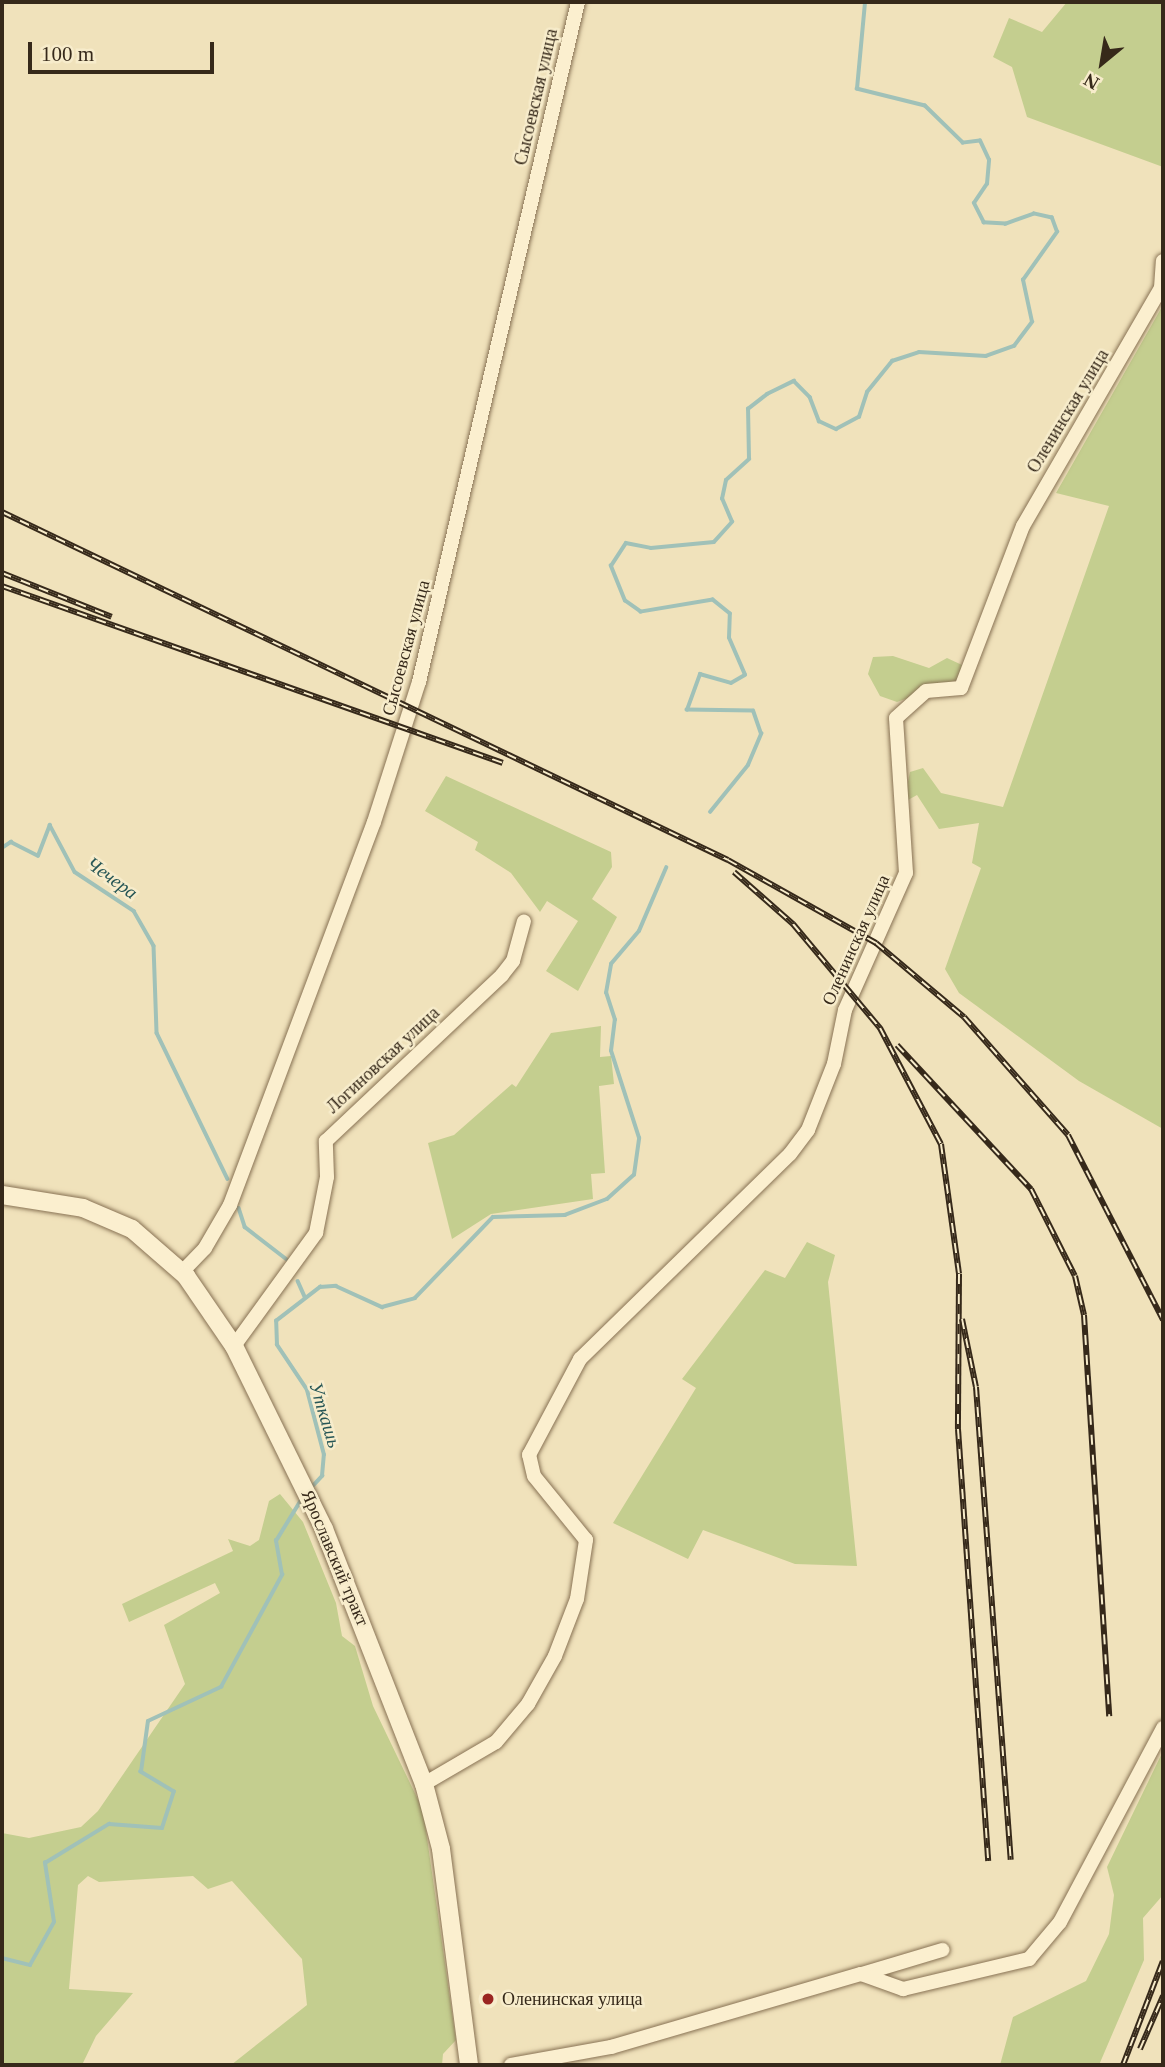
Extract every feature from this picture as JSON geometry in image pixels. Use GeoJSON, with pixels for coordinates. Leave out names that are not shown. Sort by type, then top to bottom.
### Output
{"type":"FeatureCollection","features":[{"type":"Feature","properties":{"kind":"street","name":"Сысоевская улица"},"geometry":{"type":"LineString","coordinates":[[182,1272],[205,1248],[230,1205],[416,691],[578,2]]}},
{"type":"Feature","properties":{"kind":"street","name":"Оленинская улица"},"geometry":{"type":"LineString","coordinates":[[424,1784],[496,1742],[528,1704],[555,1656],[577,1599],[586,1540],[534,1476],[529,1455],[580,1359],[790,1154],[808,1130],[834,1065],[845,1010],[906,873],[896,718],[926,691],[961,688],[1023,526],[1161,288],[1163,261]]}},
{"type":"Feature","properties":{"kind":"street","name":"Логиновская улица"},"geometry":{"type":"LineString","coordinates":[[234,1346],[316,1233],[327,1177],[326,1141],[502,975],[513,961],[524,921]]}},
{"type":"Feature","properties":{"kind":"street","name":"Ярославский тракт"},"geometry":{"type":"LineString","coordinates":[[2,1195],[112,1219],[150,1241],[182,1272],[234,1346],[324,1529],[424,1784],[441,1849],[468,2065]]}},
{"type":"Feature","properties":{"kind":"street"},"geometry":{"type":"LineString","coordinates":[[860,1974],[903,1989],[1028,1959],[1060,1922],[1163,1728]]}},
{"type":"Feature","properties":{"kind":"street"},"geometry":{"type":"LineString","coordinates":[[511,2065],[611,2046],[942,1950]]}},
{"type":"Feature","properties":{"kind":"green space"},"geometry":{"type":"Polygon","coordinates":[[[1067,2],[1163,2],[1163,167],[1027,117],[1012,67],[993,57],[1009,18],[1042,32],[1067,2]]]}},
{"type":"Feature","properties":{"kind":"green space"},"geometry":{"type":"Polygon","coordinates":[[[1163,305],[1163,1129],[1079,1081],[959,993],[945,969],[981,868],[972,863],[979,823],[939,829],[917,795],[908,800],[906,791],[910,772],[923,768],[941,793],[1003,807],[1109,506],[1056,493],[1163,305]]]}},
{"type":"Feature","properties":{"kind":"green space"},"geometry":{"type":"Polygon","coordinates":[[[893,656],[929,668],[947,658],[962,665],[957,680],[897,702],[880,696],[868,674],[873,657],[893,656]]]}},
{"type":"Feature","properties":{"kind":"green space"},"geometry":{"type":"Polygon","coordinates":[[[446,776],[611,852],[612,867],[592,899],[617,917],[578,991],[546,971],[578,921],[547,901],[540,912],[511,873],[475,850],[478,842],[425,811],[446,776]]]}},
{"type":"Feature","properties":{"kind":"green space"},"geometry":{"type":"Polygon","coordinates":[[[601,1026],[600,1057],[611,1056],[614,1084],[599,1086],[605,1173],[591,1174],[593,1199],[491,1214],[452,1239],[428,1143],[454,1135],[512,1084],[516,1087],[551,1033],[601,1026]]]}},
{"type":"Feature","properties":{"kind":"green space"},"geometry":{"type":"Polygon","coordinates":[[[807,1242],[835,1255],[828,1282],[857,1566],[795,1564],[703,1530],[688,1559],[613,1523],[696,1388],[682,1379],[765,1270],[785,1278],[807,1242]]]}},
{"type":"Feature","properties":{"kind":"green space"},"geometry":{"type":"Polygon","coordinates":[[[280,1494],[303,1522],[336,1603],[342,1636],[355,1646],[373,1706],[423,1810],[456,2040],[443,2054],[442,2065],[231,2065],[307,2005],[302,1959],[232,1881],[208,1889],[193,1876],[99,1882],[88,1876],[78,1885],[69,1989],[133,1993],[96,2036],[82,2065],[2,2065],[2,1833],[29,1838],[81,1827],[98,1811],[185,1684],[164,1625],[220,1593],[215,1583],[129,1622],[122,1604],[233,1551],[228,1539],[250,1546],[259,1540],[269,1501],[280,1494]]]}},
{"type":"Feature","properties":{"kind":"green space"},"geometry":{"type":"Polygon","coordinates":[[[1163,1751],[1163,1895],[1143,1918],[1144,1960],[1099,2065],[1000,2065],[1013,2017],[1086,1981],[1109,1934],[1114,1895],[1107,1867],[1163,1751]]]}},
{"type":"Feature","properties":{"kind":"waterway","name":"Уткашь"},"geometry":{"type":"LineString","coordinates":[[710,812],[748,765],[761,734],[753,711],[687,710],[700,674],[731,683],[745,675],[729,638],[730,614],[713,600],[641,612],[625,601],[611,566],[626,543],[651,548],[714,542],[732,522],[722,499],[726,480],[749,459],[748,409],[767,394],[794,381],[810,397],[819,421],[836,429],[859,417],[867,392],[892,361],[919,352],[986,356],[1014,346],[1032,322],[1023,280],[1057,232],[1052,218],[1034,214],[1006,224],[984,223],[974,203],[987,184],[989,160],[980,141],[963,143],[925,106],[857,89],[865,2]]}},
{"type":"Feature","properties":{"kind":"waterway","name":"Чечера"},"geometry":{"type":"LineString","coordinates":[[2,848],[11,842],[38,856],[50,825],[75,872],[134,911],[154,946],[157,1033],[228,1179]]}},
{"type":"Feature","properties":{"kind":"waterway","name":"Уткашь"},"geometry":{"type":"LineString","coordinates":[[310,1489],[322,1476],[324,1455],[307,1390],[277,1345],[276,1321],[320,1287],[336,1286],[382,1307],[415,1298],[493,1217],[565,1215],[607,1199],[634,1175],[639,1138],[611,1051],[615,1020],[606,993],[611,964],[639,931],[666,868]]}},
{"type":"Feature","properties":{"kind":"waterway","name":"Чечера"},"geometry":{"type":"LineString","coordinates":[[239,1208],[245,1227],[289,1261]]}},
{"type":"Feature","properties":{"kind":"waterway","name":"Чечера"},"geometry":{"type":"LineString","coordinates":[[298,1281],[305,1297]]}},
{"type":"Feature","properties":{"kind":"waterway","name":"Уткашь"},"geometry":{"type":"LineString","coordinates":[[2,1958],[30,1965],[54,1922],[45,1863],[109,1824],[162,1828],[174,1792],[141,1772],[148,1721],[221,1687],[282,1575],[276,1541],[303,1497]]}},
{"type":"Feature","properties":{"kind":"railway"},"geometry":{"type":"LineString","coordinates":[[2,512],[728,860],[876,943],[964,1017],[1068,1135],[1163,1320]]}},
{"type":"Feature","properties":{"kind":"railway"},"geometry":{"type":"LineString","coordinates":[[2,573],[112,617]]}},
{"type":"Feature","properties":{"kind":"railway"},"geometry":{"type":"LineString","coordinates":[[2,586],[503,763]]}},
{"type":"Feature","properties":{"kind":"railway"},"geometry":{"type":"LineString","coordinates":[[734,872],[793,924],[880,1028],[941,1144],[959,1274],[958,1429],[988,1861]]}},
{"type":"Feature","properties":{"kind":"railway"},"geometry":{"type":"LineString","coordinates":[[897,1045],[1031,1189],[1075,1276],[1084,1315],[1109,1716]]}},
{"type":"Feature","properties":{"kind":"railway"},"geometry":{"type":"LineString","coordinates":[[962,1319],[976,1387],[1011,1860]]}},
{"type":"Feature","properties":{"kind":"railway"},"geometry":{"type":"LineString","coordinates":[[1123,2065],[1163,1961]]}},
{"type":"Feature","properties":{"kind":"railway"},"geometry":{"type":"LineString","coordinates":[[1140,2049],[1163,1996]]}},
{"type":"Feature","properties":{"kind":"place","name":"Оленинская улица"},"geometry":{"type":"Point","coordinates":[488,1999]}}]}
